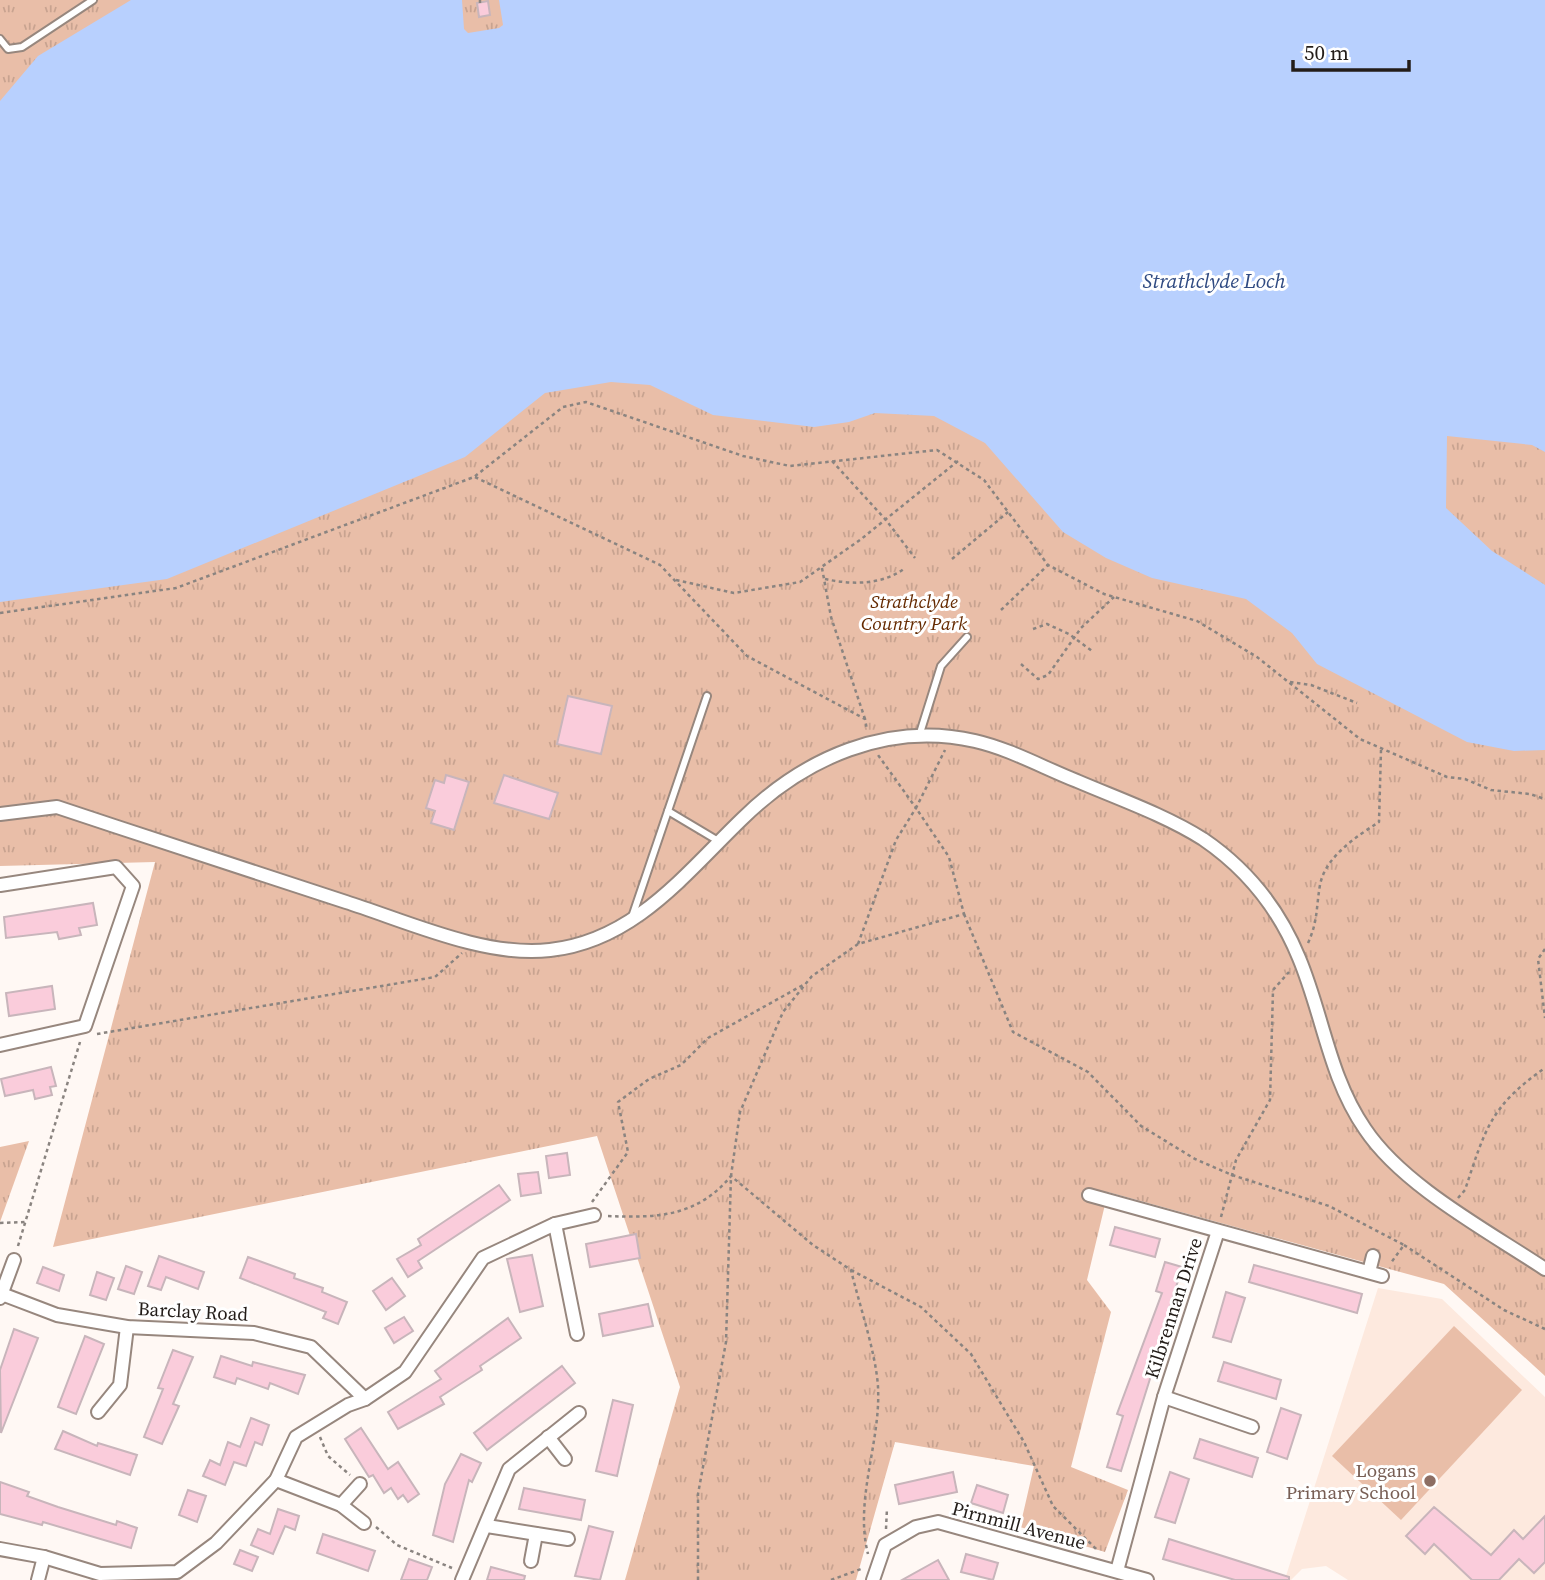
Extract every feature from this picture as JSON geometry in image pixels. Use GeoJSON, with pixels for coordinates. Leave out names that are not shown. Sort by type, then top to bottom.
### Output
{"type":"FeatureCollection","features":[{"type":"Feature","properties":{"kind":"street"},"geometry":{"type":"LineString","coordinates":[[0,814],[57,807],[472,944],[546,951],[591,942],[630,923],[668,892],[745,815],[813,765],[869,741],[920,733],[977,741],[1127,802],[1202,838],[1241,870],[1271,902],[1300,960],[1330,1060],[1365,1130],[1408,1177],[1545,1269]]}},
{"type":"Feature","properties":{"kind":"street"},"geometry":{"type":"LineString","coordinates":[[0,885],[116,867],[127,876],[133,886],[90,1030],[0,1045]]}},
{"type":"Feature","properties":{"kind":"street","name":"Kilbrennan Drive"},"geometry":{"type":"LineString","coordinates":[[1089,1195],[1382,1276]]}},
{"type":"Feature","properties":{"kind":"street"},"geometry":{"type":"LineString","coordinates":[[0,1549],[44,1557],[100,1574],[180,1576],[216,1544],[276,1480],[296,1437],[348,1405],[365,1399],[405,1372],[483,1258],[555,1224],[590,1216]]}},
{"type":"Feature","properties":{"kind":"street"},"geometry":{"type":"LineString","coordinates":[[555,1224],[577,1335]]}},
{"type":"Feature","properties":{"kind":"street","name":"Kilbrennan Drive"},"geometry":{"type":"LineString","coordinates":[[1117,1571],[1164,1397],[1218,1231]]}},
{"type":"Feature","properties":{"kind":"street"},"geometry":{"type":"LineString","coordinates":[[1369,1272],[1373,1256]]}},
{"type":"Feature","properties":{"kind":"street"},"geometry":{"type":"LineString","coordinates":[[1,1296],[14,1260]]}},
{"type":"Feature","properties":{"kind":"street","name":"Barclay Road"},"geometry":{"type":"LineString","coordinates":[[1,1296],[57,1315],[127,1327],[254,1334],[311,1347],[365,1399]]}},
{"type":"Feature","properties":{"kind":"street"},"geometry":{"type":"LineString","coordinates":[[98,1412],[120,1385],[127,1327]]}},
{"type":"Feature","properties":{"kind":"street","name":"Kilbrennan Drive"},"geometry":{"type":"LineString","coordinates":[[1164,1397],[1252,1427]]}},
{"type":"Feature","properties":{"kind":"street"},"geometry":{"type":"LineString","coordinates":[[463,1577],[509,1469],[579,1413]]}},
{"type":"Feature","properties":{"kind":"street"},"geometry":{"type":"LineString","coordinates":[[548,1437],[565,1459]]}},
{"type":"Feature","properties":{"kind":"street"},"geometry":{"type":"LineString","coordinates":[[276,1480],[341,1504],[365,1523]]}},
{"type":"Feature","properties":{"kind":"street"},"geometry":{"type":"LineString","coordinates":[[341,1504],[360,1484]]}},
{"type":"Feature","properties":{"kind":"street","name":"Pirnmill Avenue"},"geometry":{"type":"LineString","coordinates":[[885,1545],[916,1527],[938,1522],[1147,1580]]}},
{"type":"Feature","properties":{"kind":"street"},"geometry":{"type":"LineString","coordinates":[[486,1526],[568,1539]]}},
{"type":"Feature","properties":{"kind":"street"},"geometry":{"type":"LineString","coordinates":[[531,1561],[536,1534]]}},
{"type":"Feature","properties":{"kind":"street"},"geometry":{"type":"LineString","coordinates":[[873,1574],[885,1545]]}},
{"type":"Feature","properties":{"kind":"street"},"geometry":{"type":"LineString","coordinates":[[38,1580],[44,1557]]}},
{"type":"Feature","properties":{"kind":"lane"},"geometry":{"type":"LineString","coordinates":[[0,38],[8,48],[22,47],[93,0]]}},
{"type":"Feature","properties":{"kind":"lane"},"geometry":{"type":"LineString","coordinates":[[920,733],[941,666],[967,638]]}},
{"type":"Feature","properties":{"kind":"lane"},"geometry":{"type":"LineString","coordinates":[[630,923],[707,696]]}},
{"type":"Feature","properties":{"kind":"lane"},"geometry":{"type":"LineString","coordinates":[[668,811],[720,842]]}},
{"type":"Feature","properties":{"kind":"path"},"geometry":{"type":"LineString","coordinates":[[1,613],[176,588],[474,477],[563,407],[586,402],[743,456],[790,466],[937,450],[984,480],[1048,565],[1115,597],[1197,621],[1257,657],[1360,739],[1410,763],[1491,790],[1530,794],[1545,799]]}},
{"type":"Feature","properties":{"kind":"path"},"geometry":{"type":"LineString","coordinates":[[832,461],[886,520],[915,558]]}},
{"type":"Feature","properties":{"kind":"path"},"geometry":{"type":"LineString","coordinates":[[675,580],[734,593],[800,582],[886,520],[958,461]]}},
{"type":"Feature","properties":{"kind":"path"},"geometry":{"type":"LineString","coordinates":[[474,477],[660,565],[747,656],[865,719]]}},
{"type":"Feature","properties":{"kind":"path"},"geometry":{"type":"LineString","coordinates":[[952,559],[1008,512]]}},
{"type":"Feature","properties":{"kind":"path"},"geometry":{"type":"LineString","coordinates":[[1000,610],[1048,565]]}},
{"type":"Feature","properties":{"kind":"path"},"geometry":{"type":"LineString","coordinates":[[822,567],[831,617],[865,719],[869,741],[949,857],[964,914],[1013,1032],[1088,1072],[1141,1126],[1195,1159],[1232,1175],[1329,1206],[1404,1245],[1504,1310],[1545,1329]]}},
{"type":"Feature","properties":{"kind":"path"},"geometry":{"type":"LineString","coordinates":[[824,579],[848,584],[878,580],[893,577],[905,568]]}},
{"type":"Feature","properties":{"kind":"path"},"geometry":{"type":"LineString","coordinates":[[1021,664],[1038,679],[1048,675],[1074,637],[1099,608],[1115,597]]}},
{"type":"Feature","properties":{"kind":"path"},"geometry":{"type":"LineString","coordinates":[[1033,629],[1047,624],[1074,637],[1092,650]]}},
{"type":"Feature","properties":{"kind":"path"},"geometry":{"type":"LineString","coordinates":[[1288,681],[1311,685],[1357,703]]}},
{"type":"Feature","properties":{"kind":"path"},"geometry":{"type":"LineString","coordinates":[[858,944],[895,840],[916,808],[951,738]]}},
{"type":"Feature","properties":{"kind":"path"},"geometry":{"type":"LineString","coordinates":[[731,1175],[696,1206],[654,1218],[590,1216],[592,1201],[628,1152],[618,1102],[649,1079],[681,1065],[708,1038],[806,983],[858,944],[964,914]]}},
{"type":"Feature","properties":{"kind":"path"},"geometry":{"type":"LineString","coordinates":[[14,1260],[90,1030],[435,977],[472,944]]}},
{"type":"Feature","properties":{"kind":"path"},"geometry":{"type":"LineString","coordinates":[[1545,949],[1538,959],[1545,1018]]}},
{"type":"Feature","properties":{"kind":"path"},"geometry":{"type":"LineString","coordinates":[[698,1580],[698,1494],[726,1342],[731,1175],[740,1112],[783,1012],[806,983]]}},
{"type":"Feature","properties":{"kind":"path"},"geometry":{"type":"LineString","coordinates":[[1452,1206],[1465,1190],[1486,1126],[1507,1099],[1545,1068]]}},
{"type":"Feature","properties":{"kind":"path"},"geometry":{"type":"LineString","coordinates":[[731,1175],[813,1245],[850,1270],[921,1307],[971,1354],[1024,1442],[1053,1506],[1099,1553]]}},
{"type":"Feature","properties":{"kind":"path"},"geometry":{"type":"LineString","coordinates":[[0,1223],[25,1222]]}},
{"type":"Feature","properties":{"kind":"path"},"geometry":{"type":"LineString","coordinates":[[1382,1276],[1404,1245]]}},
{"type":"Feature","properties":{"kind":"path"},"geometry":{"type":"LineString","coordinates":[[831,1580],[873,1574],[866,1550],[864,1512],[876,1441],[878,1385],[850,1270]]}},
{"type":"Feature","properties":{"kind":"path"},"geometry":{"type":"LineString","coordinates":[[315,1426],[328,1457],[360,1484]]}},
{"type":"Feature","properties":{"kind":"path"},"geometry":{"type":"LineString","coordinates":[[885,1545],[887,1508]]}},
{"type":"Feature","properties":{"kind":"path"},"geometry":{"type":"LineString","coordinates":[[365,1523],[370,1523],[397,1545],[463,1577]]}},
{"type":"Feature","properties":{"kind":"shaded area","name":"Logans Primary School"},"geometry":{"type":"Polygon","coordinates":[[[1378,1288],[1442,1299],[1545,1397],[1545,1580],[1348,1580],[1326,1566],[1302,1569],[1291,1580],[1285,1579],[1378,1288]]]}},
{"type":"Feature","properties":{"kind":"green space","name":"Strathclyde Country Park"},"geometry":{"type":"Polygon","coordinates":[[[0,0],[1545,0],[1545,1376],[1444,1284],[1108,1192],[1087,1280],[1111,1312],[1071,1467],[1128,1490],[1105,1552],[1020,1527],[1034,1466],[895,1442],[856,1580],[625,1580],[680,1387],[597,1136],[53,1247],[155,862],[0,866],[0,0]]]}},
{"type":"Feature","properties":{"kind":"green space"},"geometry":{"type":"Polygon","coordinates":[[[29,1141],[0,1222],[0,1147],[29,1141]]]}},
{"type":"Feature","properties":{"kind":"green space"},"geometry":{"type":"Polygon","coordinates":[[[1454,1326],[1522,1390],[1401,1520],[1332,1456],[1454,1326]]]}},
{"type":"Feature","properties":{"kind":"water","name":"Strathclyde Loch"},"geometry":{"type":"Polygon","coordinates":[[[131,0],[462,0],[464,29],[468,33],[503,25],[499,0],[1545,0],[1545,452],[1532,445],[1447,436],[1446,508],[1492,551],[1545,585],[1545,750],[1514,751],[1467,742],[1317,664],[1292,633],[1246,599],[1152,578],[1106,558],[1063,532],[985,443],[934,416],[875,413],[849,422],[814,427],[713,415],[650,385],[611,382],[545,393],[465,457],[167,579],[0,602],[0,101],[38,56],[131,0]]]}},
{"type":"Feature","properties":{"kind":"building"},"geometry":{"type":"Polygon","coordinates":[[[488,1],[490,15],[479,17],[477,3],[488,1]]]}},
{"type":"Feature","properties":{"kind":"building"},"geometry":{"type":"Polygon","coordinates":[[[568,696],[612,706],[601,754],[557,744],[568,696]]]}},
{"type":"Feature","properties":{"kind":"building"},"geometry":{"type":"Polygon","coordinates":[[[446,775],[469,782],[454,830],[431,823],[435,811],[426,808],[435,780],[444,783],[446,775]]]}},
{"type":"Feature","properties":{"kind":"building"},"geometry":{"type":"Polygon","coordinates":[[[504,775],[558,793],[549,819],[494,803],[504,775]]]}},
{"type":"Feature","properties":{"kind":"building"},"geometry":{"type":"Polygon","coordinates":[[[93,903],[97,925],[79,928],[81,935],[59,939],[57,932],[6,938],[4,917],[93,903]]]}},
{"type":"Feature","properties":{"kind":"building"},"geometry":{"type":"Polygon","coordinates":[[[52,986],[55,1009],[9,1016],[6,993],[52,986]]]}},
{"type":"Feature","properties":{"kind":"building"},"geometry":{"type":"Polygon","coordinates":[[[51,1067],[56,1086],[50,1087],[52,1095],[35,1099],[33,1090],[5,1096],[1,1079],[51,1067]]]}},
{"type":"Feature","properties":{"kind":"building"},"geometry":{"type":"Polygon","coordinates":[[[567,1153],[570,1175],[549,1178],[546,1156],[567,1153]]]}},
{"type":"Feature","properties":{"kind":"building"},"geometry":{"type":"Polygon","coordinates":[[[538,1172],[541,1193],[521,1196],[518,1174],[538,1172]]]}},
{"type":"Feature","properties":{"kind":"building"},"geometry":{"type":"Polygon","coordinates":[[[499,1185],[510,1200],[418,1261],[422,1268],[408,1277],[397,1259],[421,1245],[418,1239],[499,1185]]]}},
{"type":"Feature","properties":{"kind":"building"},"geometry":{"type":"Polygon","coordinates":[[[1115,1227],[1160,1239],[1155,1257],[1110,1245],[1115,1227]]]}},
{"type":"Feature","properties":{"kind":"building"},"geometry":{"type":"Polygon","coordinates":[[[636,1234],[640,1258],[590,1267],[586,1244],[636,1234]]]}},
{"type":"Feature","properties":{"kind":"building"},"geometry":{"type":"Polygon","coordinates":[[[532,1255],[543,1306],[520,1312],[507,1259],[532,1255]]]}},
{"type":"Feature","properties":{"kind":"building"},"geometry":{"type":"Polygon","coordinates":[[[159,1256],[204,1272],[198,1289],[166,1277],[161,1290],[148,1286],[159,1256]]]}},
{"type":"Feature","properties":{"kind":"building"},"geometry":{"type":"Polygon","coordinates":[[[248,1257],[295,1274],[294,1278],[323,1288],[322,1292],[347,1302],[338,1324],[323,1318],[326,1312],[240,1278],[248,1257]]]}},
{"type":"Feature","properties":{"kind":"building"},"geometry":{"type":"Polygon","coordinates":[[[1165,1262],[1182,1267],[1169,1311],[1171,1312],[1121,1471],[1107,1467],[1123,1416],[1117,1414],[1162,1293],[1156,1291],[1165,1262]]]}},
{"type":"Feature","properties":{"kind":"building"},"geometry":{"type":"Polygon","coordinates":[[[1254,1265],[1362,1294],[1357,1313],[1249,1282],[1254,1265]]]}},
{"type":"Feature","properties":{"kind":"building"},"geometry":{"type":"Polygon","coordinates":[[[126,1266],[142,1272],[134,1294],[118,1289],[126,1266]]]}},
{"type":"Feature","properties":{"kind":"building"},"geometry":{"type":"Polygon","coordinates":[[[43,1267],[64,1275],[59,1291],[37,1283],[43,1267]]]}},
{"type":"Feature","properties":{"kind":"building"},"geometry":{"type":"Polygon","coordinates":[[[97,1272],[114,1278],[106,1300],[90,1295],[97,1272]]]}},
{"type":"Feature","properties":{"kind":"building"},"geometry":{"type":"Polygon","coordinates":[[[392,1278],[405,1296],[386,1310],[373,1291],[392,1278]]]}},
{"type":"Feature","properties":{"kind":"building"},"geometry":{"type":"Polygon","coordinates":[[[1226,1292],[1245,1298],[1231,1342],[1213,1337],[1226,1292]]]}},
{"type":"Feature","properties":{"kind":"building"},"geometry":{"type":"Polygon","coordinates":[[[648,1304],[653,1326],[603,1336],[599,1314],[648,1304]]]}},
{"type":"Feature","properties":{"kind":"building"},"geometry":{"type":"Polygon","coordinates":[[[404,1317],[413,1331],[394,1343],[385,1328],[404,1317]]]}},
{"type":"Feature","properties":{"kind":"building"},"geometry":{"type":"Polygon","coordinates":[[[508,1318],[521,1338],[480,1366],[482,1370],[440,1397],[444,1404],[398,1429],[388,1412],[441,1379],[435,1371],[508,1318]]]}},
{"type":"Feature","properties":{"kind":"building"},"geometry":{"type":"Polygon","coordinates":[[[14,1329],[38,1338],[1,1433],[0,1370],[14,1329]]]}},
{"type":"Feature","properties":{"kind":"building"},"geometry":{"type":"Polygon","coordinates":[[[85,1336],[104,1344],[76,1414],[58,1407],[85,1336]]]}},
{"type":"Feature","properties":{"kind":"building"},"geometry":{"type":"Polygon","coordinates":[[[173,1350],[193,1357],[173,1404],[179,1406],[162,1444],[144,1437],[163,1389],[158,1388],[173,1350]]]}},
{"type":"Feature","properties":{"kind":"building"},"geometry":{"type":"Polygon","coordinates":[[[221,1356],[252,1366],[253,1362],[305,1375],[298,1394],[270,1383],[268,1389],[237,1378],[235,1384],[214,1377],[221,1356]]]}},
{"type":"Feature","properties":{"kind":"building"},"geometry":{"type":"Polygon","coordinates":[[[1224,1362],[1281,1380],[1276,1399],[1218,1381],[1224,1362]]]}},
{"type":"Feature","properties":{"kind":"building"},"geometry":{"type":"Polygon","coordinates":[[[562,1366],[575,1383],[487,1450],[474,1433],[562,1366]]]}},
{"type":"Feature","properties":{"kind":"building"},"geometry":{"type":"Polygon","coordinates":[[[613,1400],[633,1405],[617,1476],[596,1471],[613,1400]]]}},
{"type":"Feature","properties":{"kind":"building"},"geometry":{"type":"Polygon","coordinates":[[[1281,1408],[1301,1415],[1287,1459],[1267,1452],[1281,1408]]]}},
{"type":"Feature","properties":{"kind":"building"},"geometry":{"type":"Polygon","coordinates":[[[251,1418],[269,1425],[262,1445],[255,1442],[246,1466],[234,1462],[225,1485],[203,1476],[210,1460],[220,1465],[228,1442],[240,1447],[251,1418]]]}},
{"type":"Feature","properties":{"kind":"building"},"geometry":{"type":"Polygon","coordinates":[[[361,1428],[388,1469],[398,1462],[419,1494],[408,1502],[403,1495],[398,1499],[391,1488],[384,1493],[373,1475],[369,1477],[345,1439],[361,1428]]]}},
{"type":"Feature","properties":{"kind":"building"},"geometry":{"type":"Polygon","coordinates":[[[63,1431],[97,1446],[98,1443],[137,1455],[130,1475],[55,1449],[63,1431]]]}},
{"type":"Feature","properties":{"kind":"building"},"geometry":{"type":"Polygon","coordinates":[[[1200,1439],[1258,1458],[1252,1477],[1194,1458],[1200,1439]]]}},
{"type":"Feature","properties":{"kind":"building"},"geometry":{"type":"Polygon","coordinates":[[[461,1454],[481,1463],[472,1482],[469,1480],[453,1542],[433,1535],[445,1484],[461,1454]]]}},
{"type":"Feature","properties":{"kind":"building"},"geometry":{"type":"Polygon","coordinates":[[[953,1472],[957,1492],[899,1504],[895,1485],[953,1472]]]}},
{"type":"Feature","properties":{"kind":"building"},"geometry":{"type":"Polygon","coordinates":[[[1170,1472],[1189,1479],[1175,1523],[1155,1517],[1170,1472]]]}},
{"type":"Feature","properties":{"kind":"building"},"geometry":{"type":"Polygon","coordinates":[[[0,1482],[29,1492],[27,1496],[58,1507],[116,1525],[117,1521],[137,1528],[131,1548],[43,1522],[42,1525],[0,1514],[0,1482]]]}},
{"type":"Feature","properties":{"kind":"building"},"geometry":{"type":"Polygon","coordinates":[[[977,1485],[1008,1495],[1003,1513],[971,1503],[977,1485]]]}},
{"type":"Feature","properties":{"kind":"building"},"geometry":{"type":"Polygon","coordinates":[[[524,1488],[585,1500],[581,1520],[519,1509],[524,1488]]]}},
{"type":"Feature","properties":{"kind":"building"},"geometry":{"type":"Polygon","coordinates":[[[188,1490],[206,1496],[197,1522],[179,1515],[188,1490]]]}},
{"type":"Feature","properties":{"kind":"building"},"geometry":{"type":"Polygon","coordinates":[[[1434,1507],[1491,1555],[1514,1530],[1523,1539],[1545,1516],[1545,1562],[1534,1573],[1519,1559],[1499,1580],[1472,1580],[1434,1544],[1425,1554],[1406,1536],[1434,1507]]]}},
{"type":"Feature","properties":{"kind":"building"},"geometry":{"type":"Polygon","coordinates":[[[278,1509],[299,1516],[295,1530],[285,1526],[273,1554],[251,1545],[258,1529],[270,1534],[278,1509]]]}},
{"type":"Feature","properties":{"kind":"building"},"geometry":{"type":"Polygon","coordinates":[[[589,1526],[613,1532],[600,1580],[575,1576],[589,1526]]]}},
{"type":"Feature","properties":{"kind":"building"},"geometry":{"type":"Polygon","coordinates":[[[323,1534],[375,1551],[368,1571],[317,1553],[323,1534]]]}},
{"type":"Feature","properties":{"kind":"building"},"geometry":{"type":"Polygon","coordinates":[[[1169,1539],[1289,1577],[1289,1580],[1235,1580],[1163,1559],[1169,1539]]]}},
{"type":"Feature","properties":{"kind":"building"},"geometry":{"type":"Polygon","coordinates":[[[240,1550],[258,1557],[252,1571],[234,1564],[240,1550]]]}},
{"type":"Feature","properties":{"kind":"building"},"geometry":{"type":"Polygon","coordinates":[[[966,1554],[998,1563],[993,1580],[961,1572],[966,1554]]]}},
{"type":"Feature","properties":{"kind":"building"},"geometry":{"type":"Polygon","coordinates":[[[409,1559],[432,1567],[427,1580],[401,1580],[409,1559]]]}},
{"type":"Feature","properties":{"kind":"building"},"geometry":{"type":"Polygon","coordinates":[[[938,1560],[949,1580],[902,1580],[938,1560]]]}},
{"type":"Feature","properties":{"kind":"building"},"geometry":{"type":"Polygon","coordinates":[[[491,1567],[525,1576],[524,1580],[487,1580],[491,1567]]]}},
{"type":"Feature","properties":{"kind":"place","name":"Logans Primary School"},"geometry":{"type":"Point","coordinates":[1430,1481]}}]}
